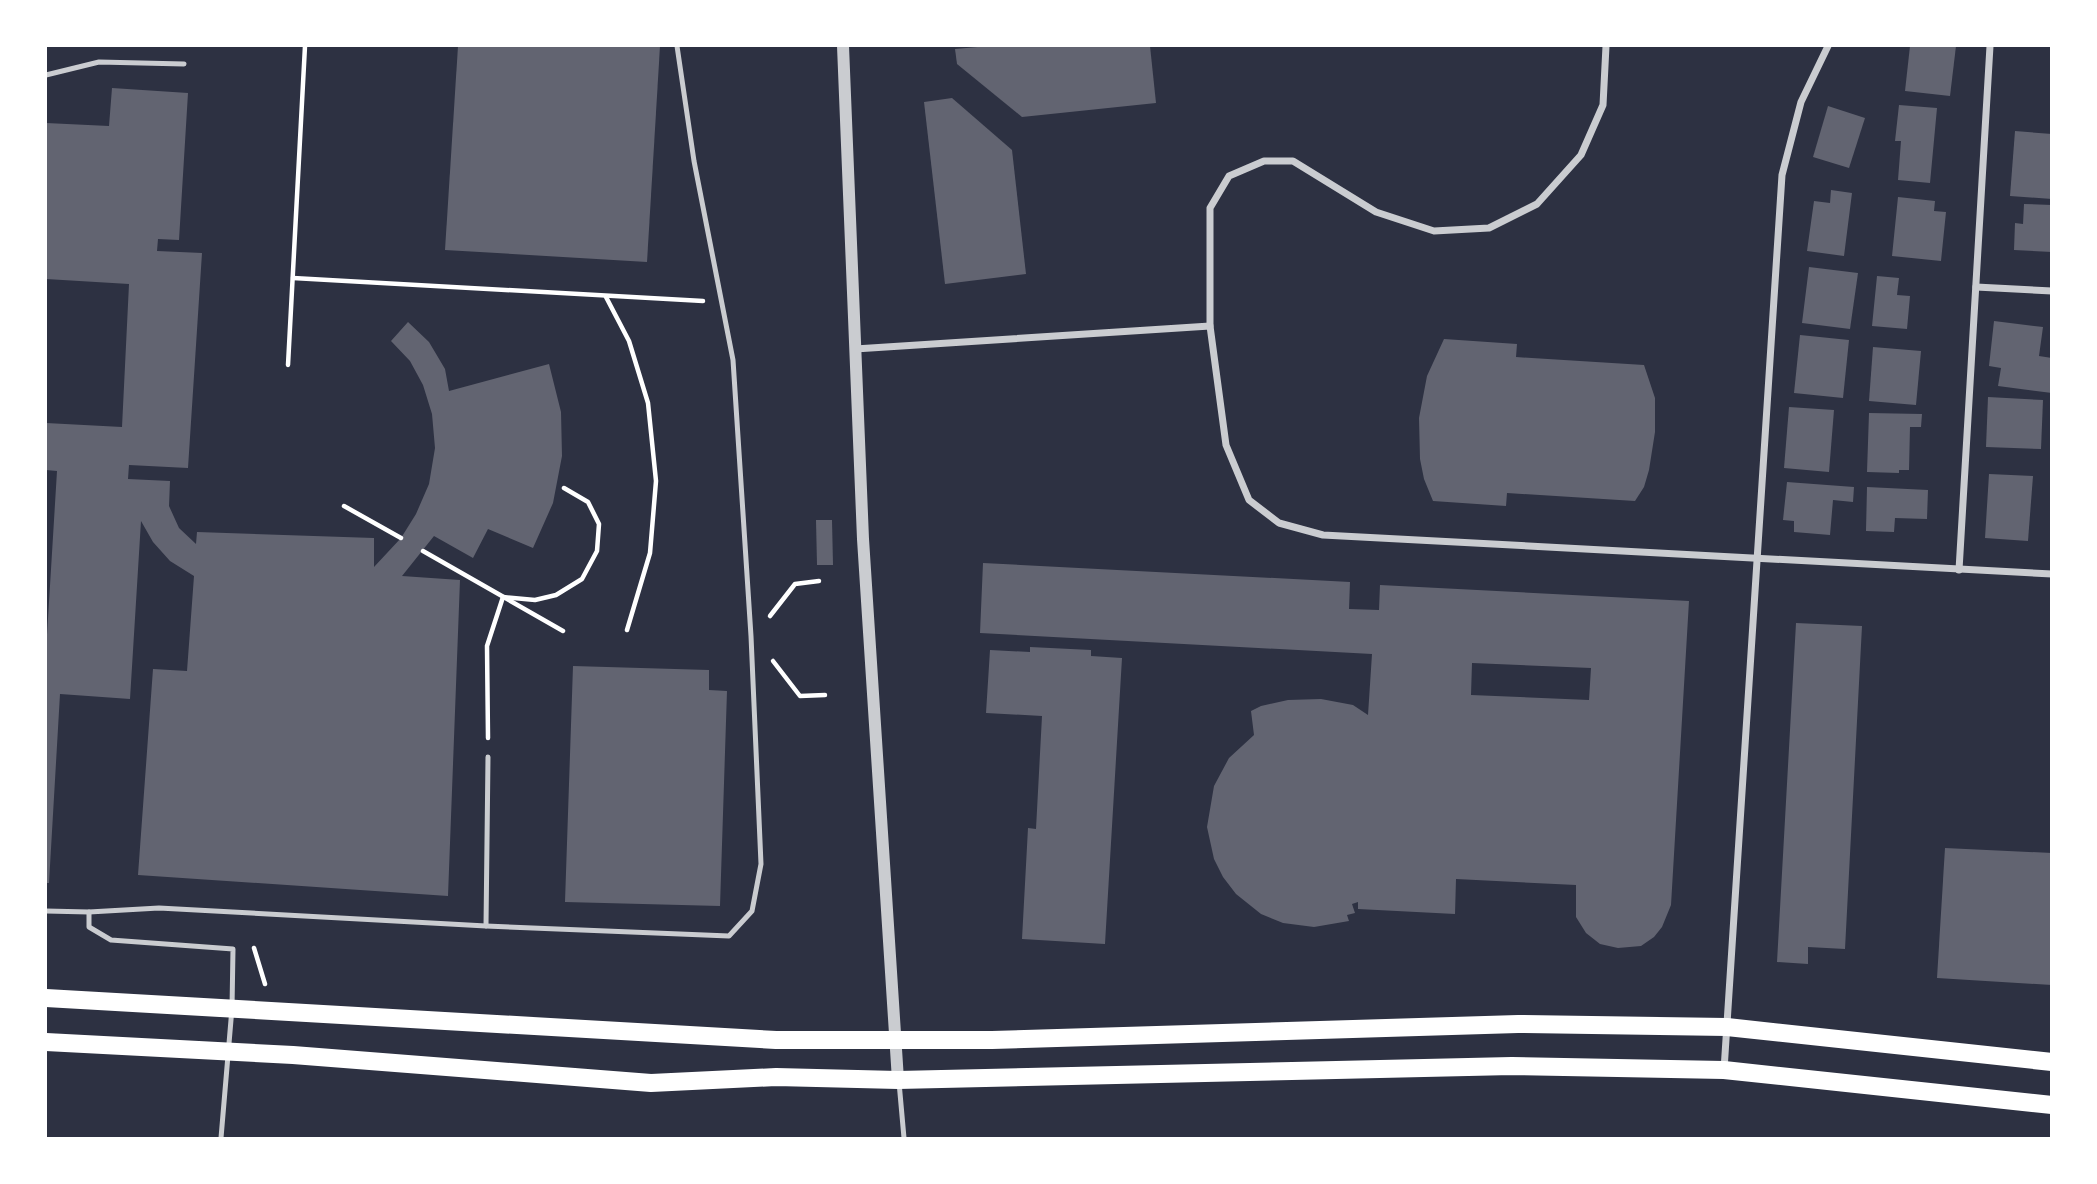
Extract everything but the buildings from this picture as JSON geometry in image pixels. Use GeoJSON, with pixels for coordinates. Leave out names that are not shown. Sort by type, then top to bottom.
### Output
{"type":"FeatureCollection","features":[{"type":"Feature","properties":{"kind":"main road"},"geometry":{"type":"LineString","coordinates":[[46,998],[776,1040],[992,1040],[1518,1024],[1727,1027],[2052,1062]]}},
{"type":"Feature","properties":{"kind":"main road"},"geometry":{"type":"LineString","coordinates":[[46,1042],[227,1051],[651,1083],[776,1077],[898,1080],[1512,1066],[1724,1070],[2052,1105]]}},
{"type":"Feature","properties":{"kind":"street"},"geometry":{"type":"LineString","coordinates":[[843,46],[863,539],[898,1080]]}},
{"type":"Feature","properties":{"kind":"street"},"geometry":{"type":"LineString","coordinates":[[1606,46],[1603,105],[1581,155],[1536,204],[1489,228],[1434,231],[1376,212],[1293,161],[1264,161],[1229,176],[1210,208],[1210,326],[1226,445],[1249,500],[1279,523],[1323,535],[2052,574]]}},
{"type":"Feature","properties":{"kind":"street"},"geometry":{"type":"LineString","coordinates":[[1724,1070],[1782,175],[1801,102],[1828,46]]}},
{"type":"Feature","properties":{"kind":"street"},"geometry":{"type":"LineString","coordinates":[[1959,570],[1990,46]]}},
{"type":"Feature","properties":{"kind":"street"},"geometry":{"type":"LineString","coordinates":[[1976,287],[2052,291]]}},
{"type":"Feature","properties":{"kind":"street"},"geometry":{"type":"LineString","coordinates":[[854,349],[1210,326]]}},
{"type":"Feature","properties":{"kind":"lane"},"geometry":{"type":"LineString","coordinates":[[46,911],[89,912],[159,908],[729,936],[752,911],[761,864],[751,636],[733,360],[694,161],[677,46]]}},
{"type":"Feature","properties":{"kind":"lane"},"geometry":{"type":"LineString","coordinates":[[46,75],[99,62],[184,64]]}},
{"type":"Feature","properties":{"kind":"lane"},"geometry":{"type":"LineString","coordinates":[[486,926],[488,757]]}},
{"type":"Feature","properties":{"kind":"lane"},"geometry":{"type":"LineString","coordinates":[[89,912],[89,927],[111,940],[233,949],[232,1008],[220,1139]]}},
{"type":"Feature","properties":{"kind":"lane"},"geometry":{"type":"LineString","coordinates":[[898,1080],[904,1139]]}},
{"type":"Feature","properties":{"kind":"path"},"geometry":{"type":"LineString","coordinates":[[288,365],[305,46]]}},
{"type":"Feature","properties":{"kind":"path"},"geometry":{"type":"LineString","coordinates":[[293,278],[722,302]]}},
{"type":"Feature","properties":{"kind":"path"},"geometry":{"type":"LineString","coordinates":[[605,296],[629,341],[648,403],[656,481],[650,553],[627,630]]}},
{"type":"Feature","properties":{"kind":"path"},"geometry":{"type":"LineString","coordinates":[[503,597],[535,600],[556,595],[582,579],[597,551],[599,524],[588,502],[564,488]]}},
{"type":"Feature","properties":{"kind":"path"},"geometry":{"type":"LineString","coordinates":[[344,506],[401,538]]}},
{"type":"Feature","properties":{"kind":"path"},"geometry":{"type":"LineString","coordinates":[[423,551],[563,631]]}},
{"type":"Feature","properties":{"kind":"path"},"geometry":{"type":"LineString","coordinates":[[764,625],[795,584],[819,582]]}},
{"type":"Feature","properties":{"kind":"path"},"geometry":{"type":"LineString","coordinates":[[488,757],[487,646],[503,597]]}},
{"type":"Feature","properties":{"kind":"path"},"geometry":{"type":"LineString","coordinates":[[771,658],[800,696],[825,695]]}}]}
